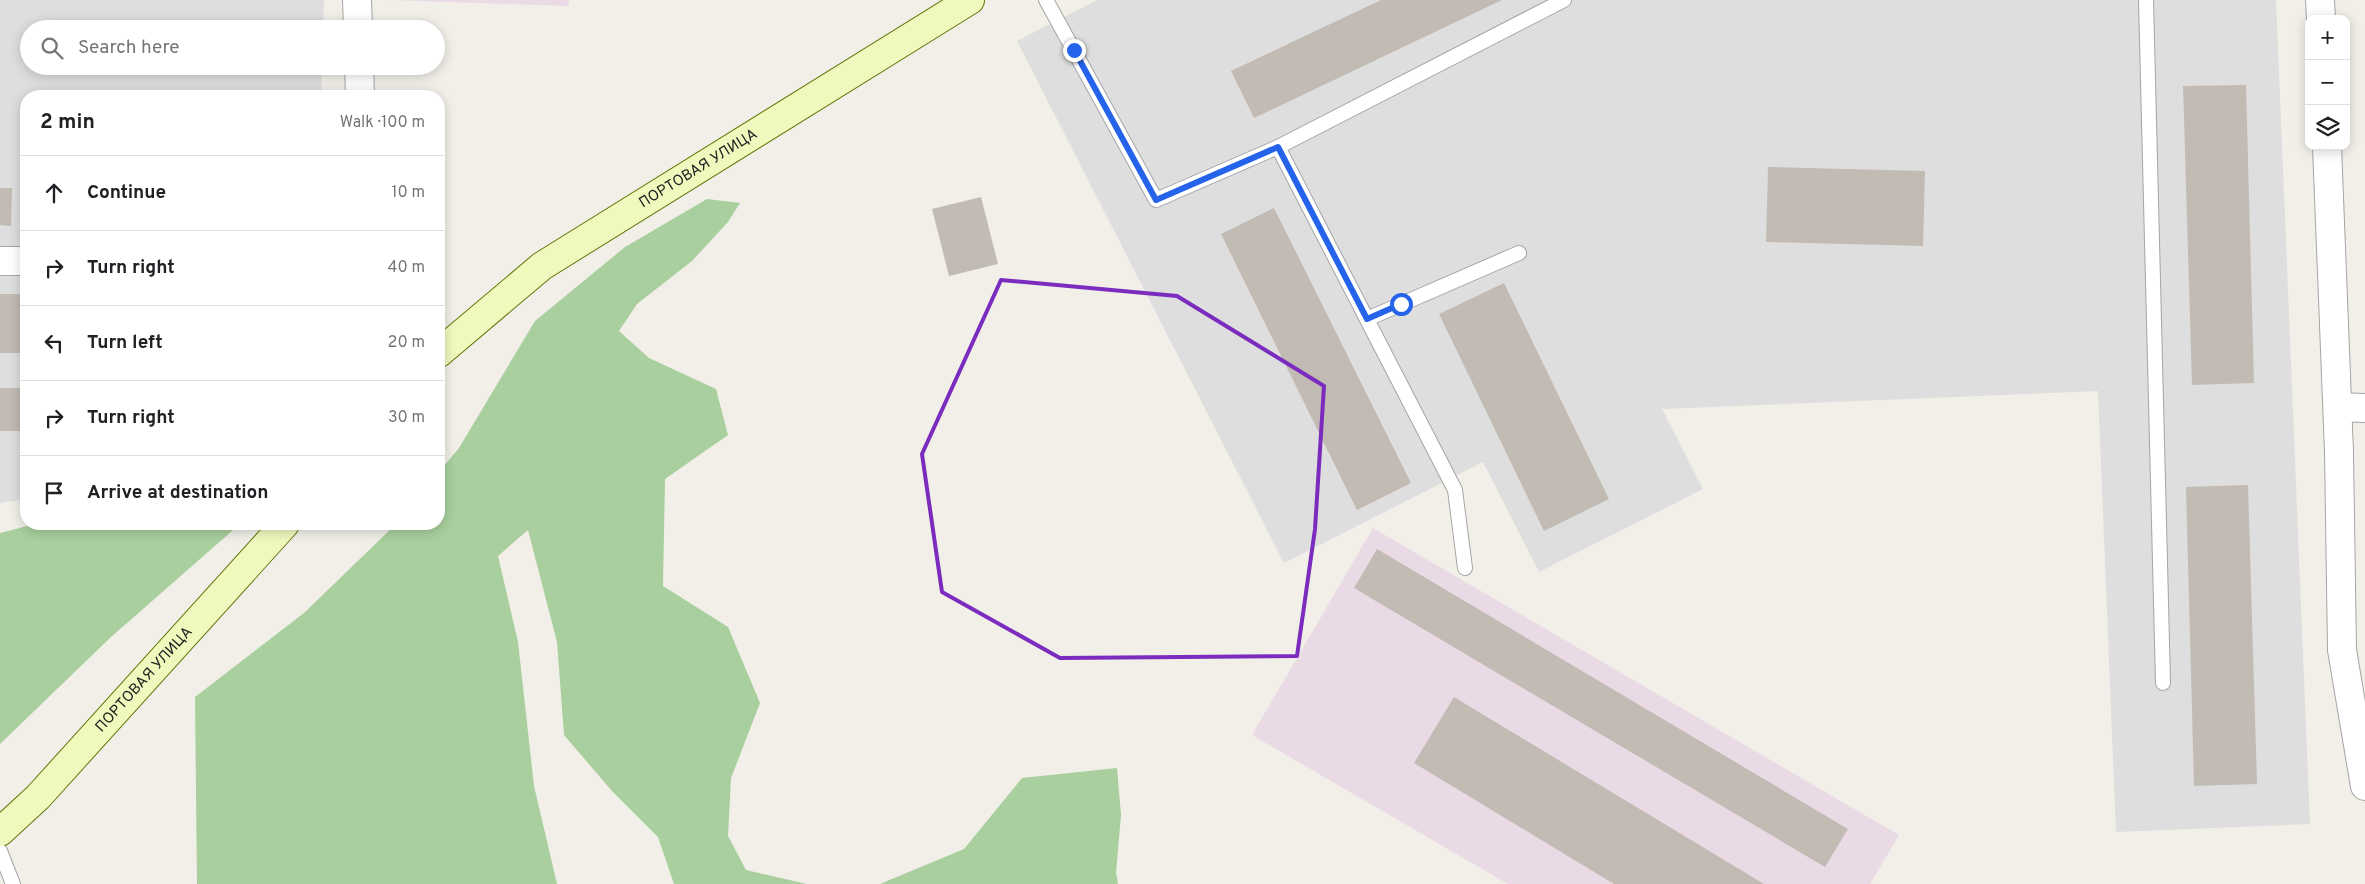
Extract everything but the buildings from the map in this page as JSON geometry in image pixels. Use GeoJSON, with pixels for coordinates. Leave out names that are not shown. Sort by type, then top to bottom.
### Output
{"type":"FeatureCollection","features":[{"type":"Feature","properties":{"kind":"street"},"geometry":{"type":"LineString","coordinates":[[357,0],[358,20]]}},
{"type":"Feature","properties":{"kind":"street","name":"ПОРТОВАЯ УЛИЦА"},"geometry":{"type":"LineString","coordinates":[[445,348],[542,266],[970,0]]}},
{"type":"Feature","properties":{"kind":"street"},"geometry":{"type":"LineString","coordinates":[[2320,0],[2321,15]]}},
{"type":"Feature","properties":{"kind":"street"},"geometry":{"type":"LineString","coordinates":[[359,75],[360,90]]}},
{"type":"Feature","properties":{"kind":"street"},"geometry":{"type":"LineString","coordinates":[[2327,150],[2338,407],[2342,650],[2365,786]]}},
{"type":"Feature","properties":{"kind":"street"},"geometry":{"type":"LineString","coordinates":[[0,261],[20,261]]}},
{"type":"Feature","properties":{"kind":"street"},"geometry":{"type":"LineString","coordinates":[[2338,407],[2365,408]]}},
{"type":"Feature","properties":{"kind":"street","name":"ПОРТОВАЯ УЛИЦА"},"geometry":{"type":"LineString","coordinates":[[0,832],[38,797],[280,530]]}},
{"type":"Feature","properties":{"kind":"lane"},"geometry":{"type":"LineString","coordinates":[[1046,0],[1156,200],[1278,147],[1564,0]]}},
{"type":"Feature","properties":{"kind":"lane"},"geometry":{"type":"LineString","coordinates":[[2146,0],[2163,683]]}},
{"type":"Feature","properties":{"kind":"lane"},"geometry":{"type":"LineString","coordinates":[[1278,147],[1455,490],[1465,568]]}},
{"type":"Feature","properties":{"kind":"lane"},"geometry":{"type":"LineString","coordinates":[[1367,319],[1519,254]]}},
{"type":"Feature","properties":{"kind":"lane"},"geometry":{"type":"LineString","coordinates":[[0,851],[12,884]]}},
{"type":"Feature","properties":{"kind":"highlighted area"},"geometry":{"type":"Polygon","coordinates":[[[1001,280],[1177,296],[1324,386],[1315,529],[1297,656],[1060,658],[942,592],[922,454],[1001,280]]]}},
{"type":"Feature","properties":{"kind":"shaded area"},"geometry":{"type":"Polygon","coordinates":[[[0,0],[324,0],[323,20],[20,20],[20,75],[322,75],[321,90],[20,90],[20,500],[0,503],[0,0]]]}},
{"type":"Feature","properties":{"kind":"shaded area"},"geometry":{"type":"Polygon","coordinates":[[[389,0],[569,0],[569,6],[389,0]]]}},
{"type":"Feature","properties":{"kind":"shaded area"},"geometry":{"type":"Polygon","coordinates":[[[1097,0],[2276,0],[2310,824],[2116,832],[2098,391],[1662,409],[1703,489],[1539,572],[1483,462],[1284,563],[1017,41],[1097,0]]]}},
{"type":"Feature","properties":{"kind":"shaded area"},"geometry":{"type":"Polygon","coordinates":[[[1373,528],[1899,835],[1870,884],[1508,884],[1252,735],[1373,528]]]}},
{"type":"Feature","properties":{"kind":"green space"},"geometry":{"type":"Polygon","coordinates":[[[707,199],[740,203],[728,222],[692,261],[637,304],[619,331],[649,358],[716,389],[728,435],[665,479],[663,586],[728,627],[760,703],[731,778],[728,836],[746,870],[807,884],[674,884],[658,837],[612,791],[564,735],[557,642],[528,530],[498,556],[518,642],[534,786],[557,884],[197,884],[195,697],[304,613],[390,530],[445,530],[445,465],[459,448],[535,321],[625,247],[707,199]]]}},
{"type":"Feature","properties":{"kind":"green space"},"geometry":{"type":"Polygon","coordinates":[[[20,528],[20,530],[233,530],[111,637],[0,744],[0,533],[20,528]]]}},
{"type":"Feature","properties":{"kind":"green space"},"geometry":{"type":"Polygon","coordinates":[[[1117,768],[1121,815],[1116,873],[1118,884],[880,884],[964,849],[1022,778],[1117,768]]]}},
{"type":"Feature","properties":{"kind":"route"},"geometry":{"type":"LineString","coordinates":[[1074,50],[1156,200],[1278,147],[1367,319],[1401,304]]}}]}
